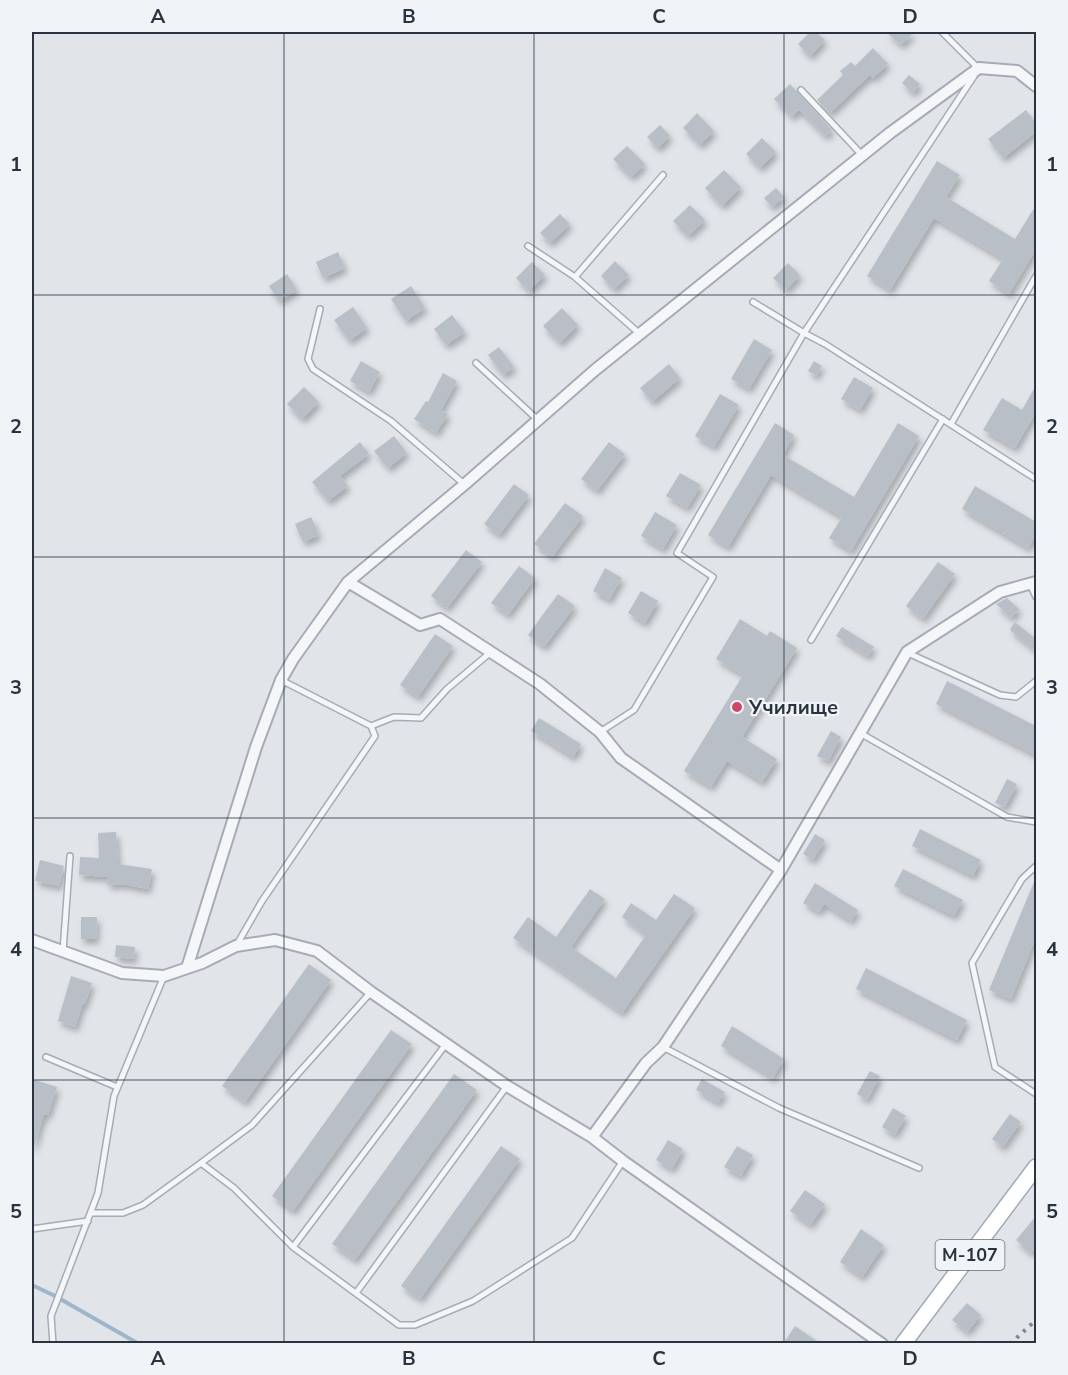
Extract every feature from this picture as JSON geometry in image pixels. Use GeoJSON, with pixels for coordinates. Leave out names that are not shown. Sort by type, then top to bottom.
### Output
{"type":"FeatureCollection","features":[{"type":"Feature","properties":{"kind":"main road","name":"М-107"},"geometry":{"type":"LineString","coordinates":[[903,1344],[1036,1167]]}},
{"type":"Feature","properties":{"kind":"street"},"geometry":{"type":"LineString","coordinates":[[187,968],[256,747],[281,680],[293,659],[348,582],[640,334],[862,155],[979,68],[1017,71],[1036,86]]}},
{"type":"Feature","properties":{"kind":"street"},"geometry":{"type":"LineString","coordinates":[[348,582],[420,625],[440,619],[540,684],[600,732],[621,758],[781,870]]}},
{"type":"Feature","properties":{"kind":"street"},"geometry":{"type":"LineString","coordinates":[[592,1137],[646,1064],[663,1047],[781,870],[907,652],[1000,592],[1034,583]]}},
{"type":"Feature","properties":{"kind":"street"},"geometry":{"type":"LineString","coordinates":[[32,940],[122,973],[164,976],[236,946],[275,940],[317,951],[371,992],[507,1086],[592,1137],[622,1161],[882,1344]]}},
{"type":"Feature","properties":{"kind":"lane"},"geometry":{"type":"LineString","coordinates":[[600,732],[634,710],[713,577],[677,554],[804,333],[979,68],[942,32]]}},
{"type":"Feature","properties":{"kind":"lane"},"geometry":{"type":"LineString","coordinates":[[801,90],[862,155]]}},
{"type":"Feature","properties":{"kind":"lane"},"geometry":{"type":"LineString","coordinates":[[575,277],[663,175]]}},
{"type":"Feature","properties":{"kind":"lane"},"geometry":{"type":"LineString","coordinates":[[528,246],[575,277],[640,334]]}},
{"type":"Feature","properties":{"kind":"lane"},"geometry":{"type":"LineString","coordinates":[[951,424],[1036,276]]}},
{"type":"Feature","properties":{"kind":"lane"},"geometry":{"type":"LineString","coordinates":[[753,302],[825,344],[1036,479]]}},
{"type":"Feature","properties":{"kind":"lane"},"geometry":{"type":"LineString","coordinates":[[320,309],[308,359],[313,369],[391,421],[465,484]]}},
{"type":"Feature","properties":{"kind":"lane"},"geometry":{"type":"LineString","coordinates":[[476,363],[538,420]]}},
{"type":"Feature","properties":{"kind":"lane"},"geometry":{"type":"LineString","coordinates":[[811,640],[943,419]]}},
{"type":"Feature","properties":{"kind":"lane"},"geometry":{"type":"LineString","coordinates":[[1034,583],[1036,597]]}},
{"type":"Feature","properties":{"kind":"lane"},"geometry":{"type":"LineString","coordinates":[[371,726],[394,717],[420,718],[447,689],[491,652]]}},
{"type":"Feature","properties":{"kind":"lane"},"geometry":{"type":"LineString","coordinates":[[907,652],[1000,695],[1016,697],[1036,681]]}},
{"type":"Feature","properties":{"kind":"lane"},"geometry":{"type":"LineString","coordinates":[[236,946],[262,901],[375,736],[371,726],[281,680]]}},
{"type":"Feature","properties":{"kind":"lane"},"geometry":{"type":"LineString","coordinates":[[860,733],[1007,817],[1036,822]]}},
{"type":"Feature","properties":{"kind":"lane"},"geometry":{"type":"LineString","coordinates":[[63,951],[70,856]]}},
{"type":"Feature","properties":{"kind":"lane"},"geometry":{"type":"LineString","coordinates":[[1036,866],[1022,879],[972,963],[995,1067],[1036,1094]]}},
{"type":"Feature","properties":{"kind":"lane"},"geometry":{"type":"LineString","coordinates":[[53,1344],[51,1316],[98,1193],[114,1096],[164,976]]}},
{"type":"Feature","properties":{"kind":"lane"},"geometry":{"type":"LineString","coordinates":[[91,1213],[123,1213],[143,1204],[252,1125],[371,992]]}},
{"type":"Feature","properties":{"kind":"lane"},"geometry":{"type":"LineString","coordinates":[[293,1247],[447,1043]]}},
{"type":"Feature","properties":{"kind":"lane"},"geometry":{"type":"LineString","coordinates":[[663,1047],[779,1108],[919,1168]]}},
{"type":"Feature","properties":{"kind":"lane"},"geometry":{"type":"LineString","coordinates":[[46,1057],[117,1087]]}},
{"type":"Feature","properties":{"kind":"lane"},"geometry":{"type":"LineString","coordinates":[[356,1293],[507,1086]]}},
{"type":"Feature","properties":{"kind":"lane"},"geometry":{"type":"LineString","coordinates":[[201,1163],[234,1188],[293,1247],[399,1325],[415,1325],[473,1301],[572,1238],[622,1161]]}},
{"type":"Feature","properties":{"kind":"lane"},"geometry":{"type":"LineString","coordinates":[[32,1229],[88,1221]]}},
{"type":"Feature","properties":{"kind":"building"},"geometry":{"type":"Polygon","coordinates":[[[810,32],[816,32],[825,40],[810,56],[798,44],[810,32]]]}},
{"type":"Feature","properties":{"kind":"building"},"geometry":{"type":"Polygon","coordinates":[[[886,32],[914,32],[901,45],[886,32]]]}},
{"type":"Feature","properties":{"kind":"building"},"geometry":{"type":"Polygon","coordinates":[[[873,48],[888,64],[873,78],[870,75],[830,113],[817,100],[843,75],[840,71],[851,62],[855,66],[873,48]]]}},
{"type":"Feature","properties":{"kind":"building"},"geometry":{"type":"Polygon","coordinates":[[[909,75],[920,84],[913,93],[902,83],[909,75]]]}},
{"type":"Feature","properties":{"kind":"building"},"geometry":{"type":"Polygon","coordinates":[[[790,84],[832,130],[825,136],[799,110],[792,117],[774,99],[790,84]]]}},
{"type":"Feature","properties":{"kind":"building"},"geometry":{"type":"Polygon","coordinates":[[[1026,110],[1036,123],[1036,132],[1003,158],[988,139],[1026,110]]]}},
{"type":"Feature","properties":{"kind":"building"},"geometry":{"type":"Polygon","coordinates":[[[697,113],[714,131],[700,145],[683,128],[697,113]]]}},
{"type":"Feature","properties":{"kind":"building"},"geometry":{"type":"Polygon","coordinates":[[[660,125],[670,136],[658,148],[647,137],[660,125]]]}},
{"type":"Feature","properties":{"kind":"building"},"geometry":{"type":"Polygon","coordinates":[[[762,138],[776,152],[760,168],[746,154],[762,138]]]}},
{"type":"Feature","properties":{"kind":"building"},"geometry":{"type":"Polygon","coordinates":[[[627,146],[645,164],[631,177],[613,159],[627,146]]]}},
{"type":"Feature","properties":{"kind":"building"},"geometry":{"type":"Polygon","coordinates":[[[937,161],[960,175],[946,197],[1015,239],[1036,205],[1036,249],[1009,294],[989,281],[1003,259],[934,218],[890,290],[867,276],[937,161]]]}},
{"type":"Feature","properties":{"kind":"building"},"geometry":{"type":"Polygon","coordinates":[[[724,170],[741,187],[722,206],[705,188],[724,170]]]}},
{"type":"Feature","properties":{"kind":"building"},"geometry":{"type":"Polygon","coordinates":[[[776,188],[784,197],[772,207],[764,198],[776,188]]]}},
{"type":"Feature","properties":{"kind":"building"},"geometry":{"type":"Polygon","coordinates":[[[690,205],[705,220],[688,236],[673,221],[690,205]]]}},
{"type":"Feature","properties":{"kind":"building"},"geometry":{"type":"Polygon","coordinates":[[[560,214],[570,224],[550,243],[540,233],[560,214]]]}},
{"type":"Feature","properties":{"kind":"building"},"geometry":{"type":"Polygon","coordinates":[[[338,252],[345,268],[323,278],[316,262],[338,252]]]}},
{"type":"Feature","properties":{"kind":"building"},"geometry":{"type":"Polygon","coordinates":[[[615,261],[629,275],[614,289],[601,276],[615,261]]]}},
{"type":"Feature","properties":{"kind":"building"},"geometry":{"type":"Polygon","coordinates":[[[532,262],[545,275],[529,291],[516,278],[532,262]]]}},
{"type":"Feature","properties":{"kind":"building"},"geometry":{"type":"Polygon","coordinates":[[[788,263],[800,275],[786,290],[773,278],[788,263]]]}},
{"type":"Feature","properties":{"kind":"building"},"geometry":{"type":"Polygon","coordinates":[[[287,274],[297,290],[279,301],[269,286],[287,274]]]}},
{"type":"Feature","properties":{"kind":"building"},"geometry":{"type":"Polygon","coordinates":[[[411,286],[425,308],[406,321],[391,299],[411,286]]]}},
{"type":"Feature","properties":{"kind":"building"},"geometry":{"type":"Polygon","coordinates":[[[353,307],[367,328],[349,341],[334,320],[353,307]]]}},
{"type":"Feature","properties":{"kind":"building"},"geometry":{"type":"Polygon","coordinates":[[[562,308],[578,325],[560,343],[543,326],[562,308]]]}},
{"type":"Feature","properties":{"kind":"building"},"geometry":{"type":"Polygon","coordinates":[[[452,315],[465,332],[446,345],[434,329],[452,315]]]}},
{"type":"Feature","properties":{"kind":"building"},"geometry":{"type":"Polygon","coordinates":[[[754,339],[772,350],[749,389],[731,379],[754,339]]]}},
{"type":"Feature","properties":{"kind":"building"},"geometry":{"type":"Polygon","coordinates":[[[499,347],[514,367],[503,375],[488,355],[499,347]]]}},
{"type":"Feature","properties":{"kind":"building"},"geometry":{"type":"Polygon","coordinates":[[[361,361],[380,372],[369,392],[350,381],[361,361]]]}},
{"type":"Feature","properties":{"kind":"building"},"geometry":{"type":"Polygon","coordinates":[[[814,361],[822,366],[816,376],[808,371],[814,361]]]}},
{"type":"Feature","properties":{"kind":"building"},"geometry":{"type":"Polygon","coordinates":[[[669,364],[680,378],[652,402],[640,388],[669,364]]]}},
{"type":"Feature","properties":{"kind":"building"},"geometry":{"type":"Polygon","coordinates":[[[443,373],[457,381],[441,410],[448,414],[436,433],[414,419],[426,401],[428,402],[443,373]]]}},
{"type":"Feature","properties":{"kind":"building"},"geometry":{"type":"Polygon","coordinates":[[[854,377],[873,388],[860,410],[841,399],[854,377]]]}},
{"type":"Feature","properties":{"kind":"building"},"geometry":{"type":"Polygon","coordinates":[[[1036,385],[1036,412],[1015,448],[983,430],[1002,398],[1022,410],[1036,385]]]}},
{"type":"Feature","properties":{"kind":"building"},"geometry":{"type":"Polygon","coordinates":[[[304,387],[319,402],[302,419],[287,404],[304,387]]]}},
{"type":"Feature","properties":{"kind":"building"},"geometry":{"type":"Polygon","coordinates":[[[720,394],[739,405],[714,447],[695,436],[720,394]]]}},
{"type":"Feature","properties":{"kind":"building"},"geometry":{"type":"Polygon","coordinates":[[[775,423],[794,435],[783,455],[854,497],[898,423],[919,436],[851,551],[829,538],[842,517],[771,475],[728,547],[708,535],[775,423]]]}},
{"type":"Feature","properties":{"kind":"building"},"geometry":{"type":"Polygon","coordinates":[[[394,436],[407,453],[388,468],[374,451],[394,436]]]}},
{"type":"Feature","properties":{"kind":"building"},"geometry":{"type":"Polygon","coordinates":[[[360,442],[369,454],[340,476],[348,486],[328,501],[312,482],[360,442]]]}},
{"type":"Feature","properties":{"kind":"building"},"geometry":{"type":"Polygon","coordinates":[[[609,442],[625,454],[597,491],[581,479],[609,442]]]}},
{"type":"Feature","properties":{"kind":"building"},"geometry":{"type":"Polygon","coordinates":[[[680,473],[701,485],[687,508],[666,496],[680,473]]]}},
{"type":"Feature","properties":{"kind":"building"},"geometry":{"type":"Polygon","coordinates":[[[514,484],[529,495],[499,535],[484,524],[514,484]]]}},
{"type":"Feature","properties":{"kind":"building"},"geometry":{"type":"Polygon","coordinates":[[[975,486],[1036,522],[1036,534],[1028,548],[962,509],[975,486]]]}},
{"type":"Feature","properties":{"kind":"building"},"geometry":{"type":"Polygon","coordinates":[[[565,503],[583,516],[552,557],[534,544],[565,503]]]}},
{"type":"Feature","properties":{"kind":"building"},"geometry":{"type":"Polygon","coordinates":[[[655,512],[677,525],[663,549],[641,536],[655,512]]]}},
{"type":"Feature","properties":{"kind":"building"},"geometry":{"type":"Polygon","coordinates":[[[311,517],[319,535],[303,542],[295,524],[311,517]]]}},
{"type":"Feature","properties":{"kind":"building"},"geometry":{"type":"Polygon","coordinates":[[[466,550],[482,562],[447,608],[431,596],[466,550]]]}},
{"type":"Feature","properties":{"kind":"building"},"geometry":{"type":"Polygon","coordinates":[[[938,562],[955,574],[923,619],[906,606],[938,562]]]}},
{"type":"Feature","properties":{"kind":"building"},"geometry":{"type":"Polygon","coordinates":[[[519,566],[535,578],[508,615],[491,603],[519,566]]]}},
{"type":"Feature","properties":{"kind":"building"},"geometry":{"type":"Polygon","coordinates":[[[605,568],[622,578],[609,600],[593,591],[605,568]]]}},
{"type":"Feature","properties":{"kind":"building"},"geometry":{"type":"Polygon","coordinates":[[[641,591],[658,601],[645,623],[628,613],[641,591]]]}},
{"type":"Feature","properties":{"kind":"building"},"geometry":{"type":"Polygon","coordinates":[[[558,594],[575,606],[544,647],[528,635],[558,594]]]}},
{"type":"Feature","properties":{"kind":"building"},"geometry":{"type":"Polygon","coordinates":[[[1007,598],[1019,609],[1011,618],[996,604],[1007,598]]]}},
{"type":"Feature","properties":{"kind":"building"},"geometry":{"type":"Polygon","coordinates":[[[740,619],[767,636],[770,631],[797,648],[742,737],[777,759],[762,782],[727,761],[711,787],[684,771],[743,675],[716,659],[740,619]]]}},
{"type":"Feature","properties":{"kind":"building"},"geometry":{"type":"Polygon","coordinates":[[[1015,622],[1036,639],[1036,651],[1011,631],[1015,622]]]}},
{"type":"Feature","properties":{"kind":"building"},"geometry":{"type":"Polygon","coordinates":[[[842,627],[874,647],[868,656],[836,636],[842,627]]]}},
{"type":"Feature","properties":{"kind":"building"},"geometry":{"type":"Polygon","coordinates":[[[435,634],[453,646],[418,697],[400,685],[435,634]]]}},
{"type":"Feature","properties":{"kind":"building"},"geometry":{"type":"Polygon","coordinates":[[[947,681],[1036,726],[1036,755],[936,704],[947,681]]]}},
{"type":"Feature","properties":{"kind":"building"},"geometry":{"type":"Polygon","coordinates":[[[539,718],[581,744],[573,757],[531,731],[539,718]]]}},
{"type":"Feature","properties":{"kind":"building"},"geometry":{"type":"Polygon","coordinates":[[[831,731],[841,737],[828,761],[817,756],[831,731]]]}},
{"type":"Feature","properties":{"kind":"building"},"geometry":{"type":"Polygon","coordinates":[[[1007,779],[1017,784],[1005,807],[995,803],[1007,779]]]}},
{"type":"Feature","properties":{"kind":"building"},"geometry":{"type":"Polygon","coordinates":[[[920,829],[981,860],[973,876],[912,846],[920,829]]]}},
{"type":"Feature","properties":{"kind":"building"},"geometry":{"type":"Polygon","coordinates":[[[116,832],[118,864],[152,869],[148,889],[122,884],[107,885],[108,877],[79,875],[80,857],[99,858],[98,833],[116,832]]]}},
{"type":"Feature","properties":{"kind":"building"},"geometry":{"type":"Polygon","coordinates":[[[815,834],[825,840],[813,860],[803,854],[815,834]]]}},
{"type":"Feature","properties":{"kind":"building"},"geometry":{"type":"Polygon","coordinates":[[[40,860],[64,866],[59,886],[35,881],[40,860]]]}},
{"type":"Feature","properties":{"kind":"building"},"geometry":{"type":"Polygon","coordinates":[[[903,869],[963,900],[954,916],[894,886],[903,869]]]}},
{"type":"Feature","properties":{"kind":"building"},"geometry":{"type":"Polygon","coordinates":[[[1036,877],[1036,937],[1011,999],[989,990],[1036,877]]]}},
{"type":"Feature","properties":{"kind":"building"},"geometry":{"type":"Polygon","coordinates":[[[815,883],[858,910],[851,921],[824,904],[819,912],[803,903],[815,883]]]}},
{"type":"Feature","properties":{"kind":"building"},"geometry":{"type":"Polygon","coordinates":[[[590,889],[605,899],[571,947],[616,978],[646,935],[622,917],[631,903],[656,920],[674,894],[695,908],[622,1013],[513,938],[528,917],[556,937],[590,889]]]}},
{"type":"Feature","properties":{"kind":"building"},"geometry":{"type":"Polygon","coordinates":[[[81,917],[97,917],[96,939],[81,939],[81,917]]]}},
{"type":"Feature","properties":{"kind":"building"},"geometry":{"type":"Polygon","coordinates":[[[116,945],[135,947],[134,959],[115,957],[116,945]]]}},
{"type":"Feature","properties":{"kind":"building"},"geometry":{"type":"Polygon","coordinates":[[[309,964],[331,980],[245,1102],[222,1086],[309,964]]]}},
{"type":"Feature","properties":{"kind":"building"},"geometry":{"type":"Polygon","coordinates":[[[866,968],[967,1020],[957,1040],[856,989],[866,968]]]}},
{"type":"Feature","properties":{"kind":"building"},"geometry":{"type":"Polygon","coordinates":[[[71,976],[92,983],[75,1027],[58,1021],[71,976]]]}},
{"type":"Feature","properties":{"kind":"building"},"geometry":{"type":"Polygon","coordinates":[[[732,1026],[784,1059],[773,1078],[721,1046],[732,1026]]]}},
{"type":"Feature","properties":{"kind":"building"},"geometry":{"type":"Polygon","coordinates":[[[391,1030],[412,1044],[293,1211],[272,1196],[391,1030]]]}},
{"type":"Feature","properties":{"kind":"building"},"geometry":{"type":"Polygon","coordinates":[[[870,1071],[880,1076],[867,1100],[857,1094],[870,1071]]]}},
{"type":"Feature","properties":{"kind":"building"},"geometry":{"type":"Polygon","coordinates":[[[454,1074],[477,1090],[355,1260],[332,1244],[454,1074]]]}},
{"type":"Feature","properties":{"kind":"building"},"geometry":{"type":"Polygon","coordinates":[[[32,1079],[57,1087],[48,1115],[44,1114],[34,1147],[32,1146],[32,1079]]]}},
{"type":"Feature","properties":{"kind":"building"},"geometry":{"type":"Polygon","coordinates":[[[702,1079],[725,1092],[718,1103],[696,1090],[702,1079]]]}},
{"type":"Feature","properties":{"kind":"building"},"geometry":{"type":"Polygon","coordinates":[[[893,1108],[906,1116],[895,1135],[882,1127],[893,1108]]]}},
{"type":"Feature","properties":{"kind":"building"},"geometry":{"type":"Polygon","coordinates":[[[1010,1114],[1021,1122],[1003,1147],[992,1139],[1010,1114]]]}},
{"type":"Feature","properties":{"kind":"building"},"geometry":{"type":"Polygon","coordinates":[[[668,1140],[683,1149],[672,1169],[656,1160],[668,1140]]]}},
{"type":"Feature","properties":{"kind":"building"},"geometry":{"type":"Polygon","coordinates":[[[501,1146],[520,1159],[420,1299],[401,1286],[501,1146]]]}},
{"type":"Feature","properties":{"kind":"building"},"geometry":{"type":"Polygon","coordinates":[[[737,1146],[753,1155],[741,1176],[724,1167],[737,1146]]]}},
{"type":"Feature","properties":{"kind":"building"},"geometry":{"type":"Polygon","coordinates":[[[805,1190],[825,1204],[810,1225],[790,1211],[805,1190]]]}},
{"type":"Feature","properties":{"kind":"building"},"geometry":{"type":"Polygon","coordinates":[[[1036,1216],[1036,1247],[1031,1253],[1016,1240],[1036,1216]]]}},
{"type":"Feature","properties":{"kind":"building"},"geometry":{"type":"Polygon","coordinates":[[[861,1229],[884,1245],[862,1277],[840,1262],[861,1229]]]}},
{"type":"Feature","properties":{"kind":"building"},"geometry":{"type":"Polygon","coordinates":[[[967,1303],[981,1315],[967,1332],[952,1320],[967,1303]]]}},
{"type":"Feature","properties":{"kind":"building"},"geometry":{"type":"Polygon","coordinates":[[[795,1326],[821,1344],[783,1344],[795,1326]]]}},
{"type":"Feature","properties":{"kind":"waterway"},"geometry":{"type":"LineString","coordinates":[[32,1285],[139,1344]]}},
{"type":"Feature","properties":{"kind":"railway"},"geometry":{"type":"LineString","coordinates":[[1010,1344],[1036,1320]]}},
{"type":"Feature","properties":{"kind":"place","name":"Училище"},"geometry":{"type":"Point","coordinates":[737,707]}}]}
